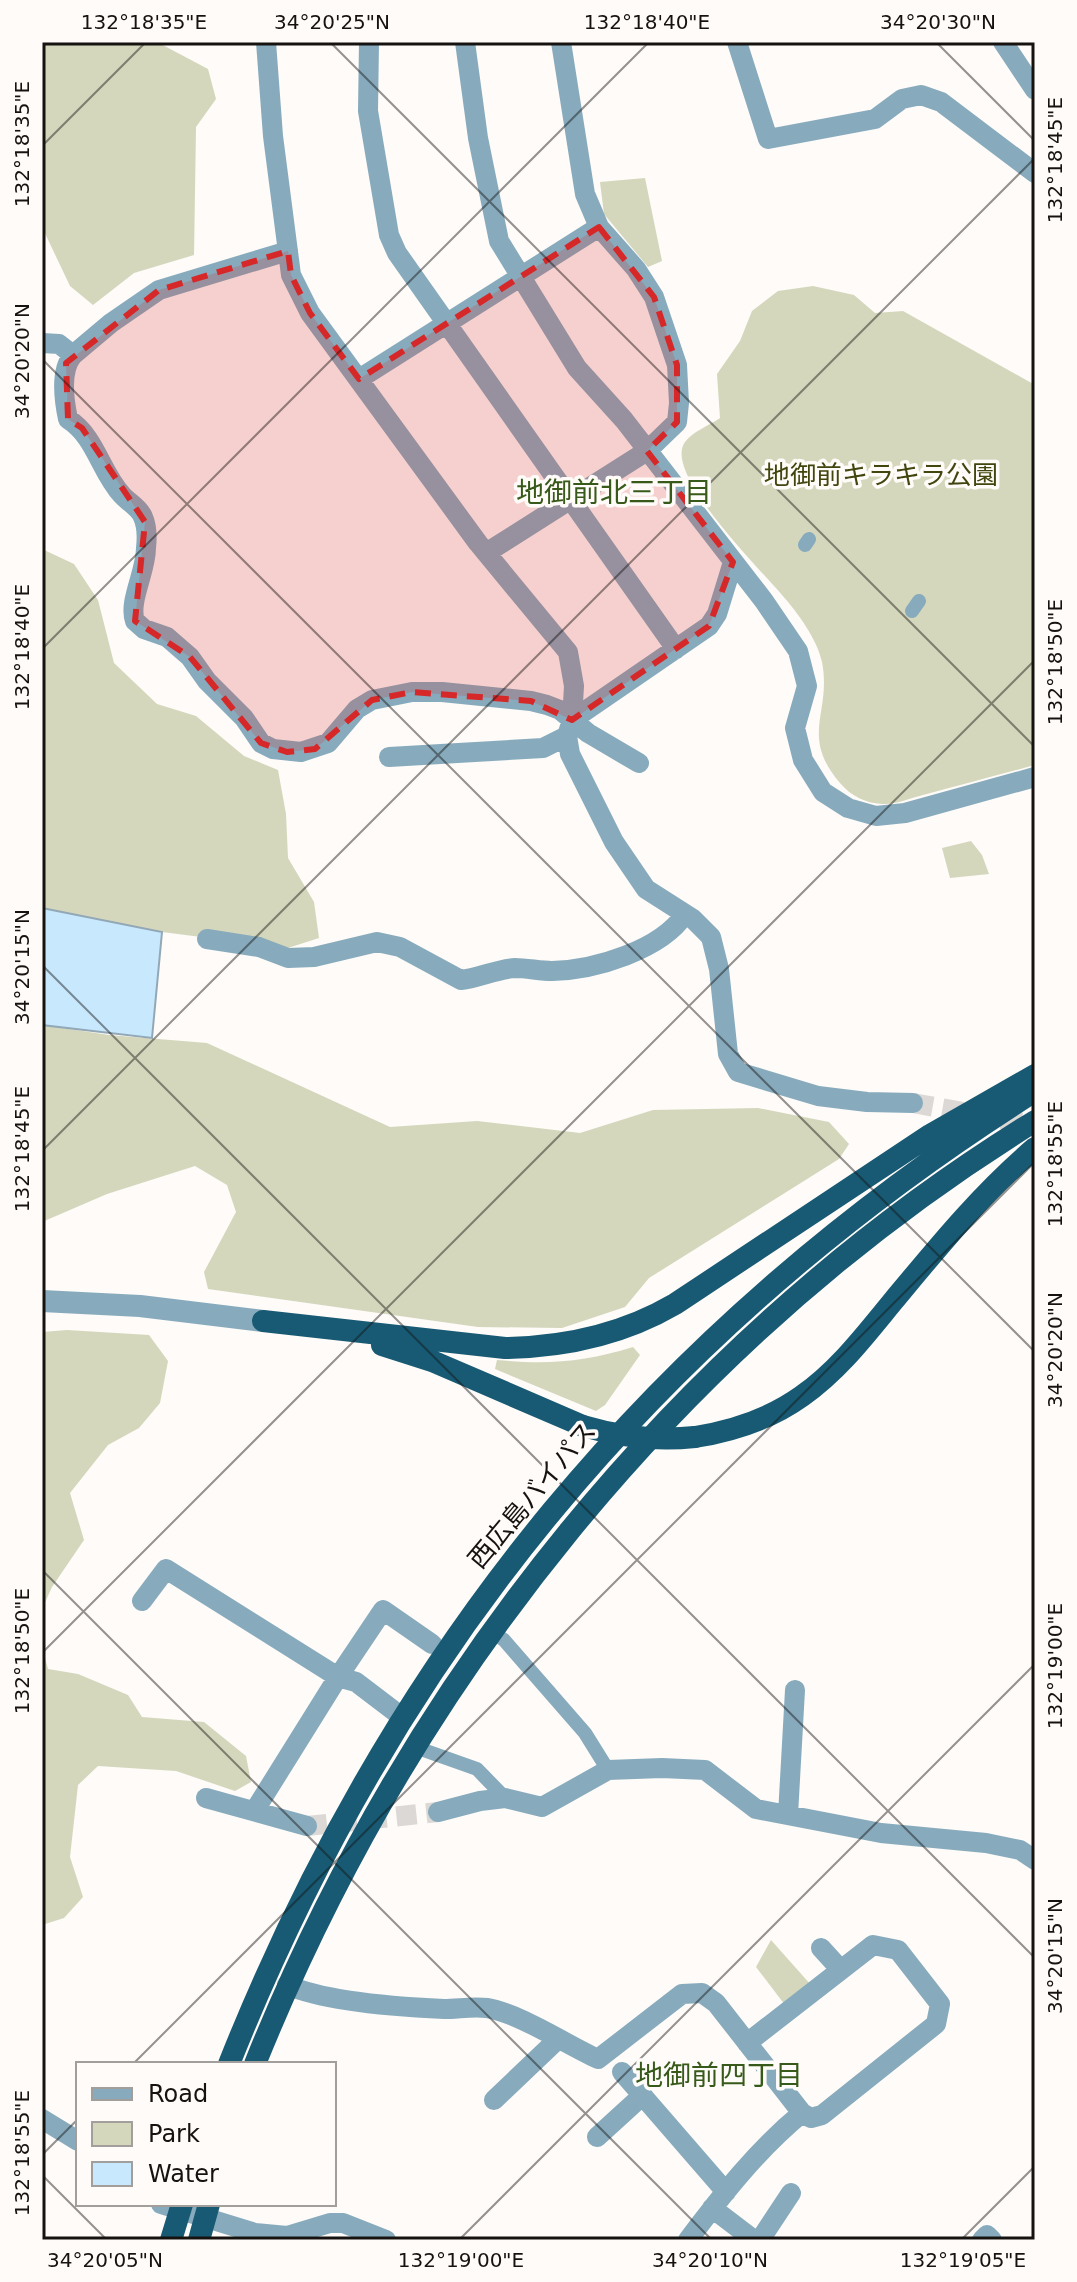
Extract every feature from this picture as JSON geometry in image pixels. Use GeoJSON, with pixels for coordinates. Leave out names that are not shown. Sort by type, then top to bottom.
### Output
{"type":"FeatureCollection","features":[{"type":"Feature","properties":{"kind":"highway"},"geometry":{"type":"LineString","coordinates":[[263,1321],[505,1348],[569,1343],[601,1336],[675,1304],[930,1135],[1035,1075]]}},
{"type":"Feature","properties":{"kind":"highway","name":"西広島バイパス"},"geometry":{"type":"LineString","coordinates":[[230,2062],[272,1960],[348,1808],[402,1717],[469,1617],[538,1527],[611,1441],[690,1360],[773,1284],[860,1212],[951,1145],[1035,1091]]}},
{"type":"Feature","properties":{"kind":"highway","name":"西広島バイパス"},"geometry":{"type":"LineString","coordinates":[[256,2062],[287,1985],[328,1899],[415,1747],[491,1631],[589,1504],[728,1357],[821,1274],[985,1151],[1035,1121]]}},
{"type":"Feature","properties":{"kind":"highway"},"geometry":{"type":"LineString","coordinates":[[263,1321],[321,1330],[418,1357],[583,1426],[638,1438],[695,1437],[739,1428],[800,1398],[835,1369],[948,1236],[1035,1148]]}},
{"type":"Feature","properties":{"kind":"highway"},"geometry":{"type":"LineString","coordinates":[[171,2240],[174,2206]]}},
{"type":"Feature","properties":{"kind":"highway"},"geometry":{"type":"LineString","coordinates":[[199,2240],[207,2211]]}},
{"type":"Feature","properties":{"kind":"street"},"geometry":{"type":"LineString","coordinates":[[266,42],[273,136],[291,275],[310,313],[486,553],[568,652],[574,686],[570,754],[584,786],[630,868],[646,889],[685,914],[711,937],[719,969],[728,1054],[738,1072],[818,1096],[913,1103]]}},
{"type":"Feature","properties":{"kind":"street"},"geometry":{"type":"LineString","coordinates":[[369,42],[368,111],[389,235],[397,253],[676,649]]}},
{"type":"Feature","properties":{"kind":"street"},"geometry":{"type":"LineString","coordinates":[[465,42],[478,138],[499,241],[577,368],[647,451],[764,601],[798,651],[807,686],[795,728],[803,760],[823,792],[848,808],[876,816],[905,813],[1035,777]]}},
{"type":"Feature","properties":{"kind":"street"},"geometry":{"type":"LineString","coordinates":[[486,553],[647,451],[677,422],[677,365],[654,297],[636,269],[599,227],[585,194],[561,42]]}},
{"type":"Feature","properties":{"kind":"street"},"geometry":{"type":"LineString","coordinates":[[737,42],[768,139],[875,119],[902,99],[921,95],[941,102],[1035,173]]}},
{"type":"Feature","properties":{"kind":"street"},"geometry":{"type":"LineString","coordinates":[[1003,42],[1035,90]]}},
{"type":"Feature","properties":{"kind":"street"},"geometry":{"type":"LineString","coordinates":[[359,379],[599,227]]}},
{"type":"Feature","properties":{"kind":"street"},"geometry":{"type":"LineString","coordinates":[[288,251],[159,290],[111,323],[66,363],[64,401],[68,419],[82,428],[109,476],[139,510],[145,522],[145,567],[132,604],[135,621],[144,629],[167,637],[190,657],[207,681],[244,718],[261,743],[287,752],[315,749],[328,743],[357,709],[372,700],[412,692],[473,693],[531,701],[560,710],[570,728],[588,733],[639,763]]}},
{"type":"Feature","properties":{"kind":"street"},"geometry":{"type":"LineString","coordinates":[[42,343],[59,344],[73,355]]}},
{"type":"Feature","properties":{"kind":"street"},"geometry":{"type":"LineString","coordinates":[[397,762],[543,748],[709,626],[717,614],[733,562]]}},
{"type":"Feature","properties":{"kind":"street"},"geometry":{"type":"LineString","coordinates":[[207,939],[259,947],[288,958],[322,956],[377,942],[400,947],[461,980],[513,968],[570,969],[635,953],[676,927],[685,914]]}},
{"type":"Feature","properties":{"kind":"street"},"geometry":{"type":"LineString","coordinates":[[42,1301],[140,1306],[263,1321]]}},
{"type":"Feature","properties":{"kind":"street"},"geometry":{"type":"LineString","coordinates":[[142,1601],[166,1569],[338,1677],[356,1682],[402,1717]]}},
{"type":"Feature","properties":{"kind":"street"},"geometry":{"type":"LineString","coordinates":[[255,1810],[383,1610],[432,1644]]}},
{"type":"Feature","properties":{"kind":"street"},"geometry":{"type":"LineString","coordinates":[[491,1631],[504,1640],[585,1733],[608,1770]]}},
{"type":"Feature","properties":{"kind":"street"},"geometry":{"type":"LineString","coordinates":[[788,1815],[795,1690]]}},
{"type":"Feature","properties":{"kind":"street"},"geometry":{"type":"LineString","coordinates":[[415,1747],[477,1769],[505,1798]]}},
{"type":"Feature","properties":{"kind":"street"},"geometry":{"type":"LineString","coordinates":[[438,1812],[505,1798],[542,1807],[608,1770],[705,1770],[756,1809],[881,1833],[986,1843],[1020,1850],[1035,1860]]}},
{"type":"Feature","properties":{"kind":"street"},"geometry":{"type":"LineString","coordinates":[[206,1798],[307,1826]]}},
{"type":"Feature","properties":{"kind":"street"},"geometry":{"type":"LineString","coordinates":[[287,1985],[301,1991],[354,2000],[444,2009],[487,2008],[541,2029],[598,2059],[682,1994],[702,1993],[716,2003],[747,2043],[802,2113],[811,2118],[822,2115],[936,2024],[940,2004],[898,1950],[873,1945],[747,2043]]}},
{"type":"Feature","properties":{"kind":"street"},"geometry":{"type":"LineString","coordinates":[[821,1948],[841,1970]]}},
{"type":"Feature","properties":{"kind":"street"},"geometry":{"type":"LineString","coordinates":[[494,2100],[557,2040]]}},
{"type":"Feature","properties":{"kind":"street"},"geometry":{"type":"LineString","coordinates":[[622,2072],[726,2192]]}},
{"type":"Feature","properties":{"kind":"street"},"geometry":{"type":"LineString","coordinates":[[597,2137],[643,2095]]}},
{"type":"Feature","properties":{"kind":"street"},"geometry":{"type":"LineString","coordinates":[[688,2240],[777,2133],[802,2113]]}},
{"type":"Feature","properties":{"kind":"street"},"geometry":{"type":"LineString","coordinates":[[42,2119],[76,2140]]}},
{"type":"Feature","properties":{"kind":"street"},"geometry":{"type":"LineString","coordinates":[[712,2208],[757,2240],[791,2193]]}},
{"type":"Feature","properties":{"kind":"street"},"geometry":{"type":"LineString","coordinates":[[174,2206],[207,2211],[249,2231],[283,2236],[330,2223],[343,2223],[386,2240]]}},
{"type":"Feature","properties":{"kind":"street"},"geometry":{"type":"LineString","coordinates":[[982,2240],[987,2235],[992,2240]]}},
{"type":"Feature","properties":{"kind":"highlighted area"},"geometry":{"type":"Polygon","coordinates":[[[599,227],[654,297],[677,365],[677,422],[647,451],[733,562],[709,626],[572,720],[531,701],[412,692],[372,700],[315,749],[287,752],[261,743],[190,657],[135,621],[145,522],[82,428],[68,419],[66,363],[159,290],[288,251],[291,275],[310,313],[359,379],[599,227]]]}},
{"type":"Feature","properties":{"kind":"green space"},"geometry":{"type":"Polygon","coordinates":[[[42,42],[157,42],[208,69],[216,99],[196,127],[194,255],[134,273],[93,305],[70,286],[42,227],[42,42]]]}},
{"type":"Feature","properties":{"kind":"green space"},"geometry":{"type":"Polygon","coordinates":[[[645,178],[662,261],[648,267],[604,214],[600,182],[645,178]]]}},
{"type":"Feature","properties":{"kind":"green space","name":"地御前キラキラ公園"},"geometry":{"type":"Polygon","coordinates":[[[813,286],[854,295],[875,313],[903,311],[1035,385],[1035,765],[892,803],[870,802],[849,792],[828,766],[821,751],[819,724],[824,680],[820,653],[811,635],[788,602],[717,521],[688,476],[682,456],[685,442],[720,418],[717,374],[740,341],[752,311],[778,291],[813,286]]]}},
{"type":"Feature","properties":{"kind":"green space"},"geometry":{"type":"Polygon","coordinates":[[[42,549],[74,564],[98,600],[114,663],[157,704],[196,716],[244,756],[278,770],[286,814],[288,858],[314,902],[319,938],[288,948],[162,932],[42,908],[42,549]]]}},
{"type":"Feature","properties":{"kind":"green space"},"geometry":{"type":"Polygon","coordinates":[[[971,841],[982,855],[989,874],[950,878],[942,848],[971,841]]]}},
{"type":"Feature","properties":{"kind":"green space"},"geometry":{"type":"Polygon","coordinates":[[[42,1025],[109,1035],[207,1043],[390,1127],[477,1121],[580,1133],[653,1110],[758,1108],[829,1122],[849,1144],[839,1159],[649,1278],[625,1307],[562,1328],[478,1327],[208,1289],[204,1272],[236,1212],[227,1185],[195,1166],[107,1194],[42,1222],[42,1025]]]}},
{"type":"Feature","properties":{"kind":"green space"},"geometry":{"type":"Polygon","coordinates":[[[67,1330],[149,1335],[168,1361],[160,1403],[139,1428],[108,1445],[70,1493],[84,1540],[52,1587],[42,1609],[42,1332],[67,1330]]]}},
{"type":"Feature","properties":{"kind":"green space"},"geometry":{"type":"Polygon","coordinates":[[[633,1347],[640,1355],[605,1405],[596,1411],[495,1369],[497,1360],[566,1361],[633,1347]]]}},
{"type":"Feature","properties":{"kind":"green space"},"geometry":{"type":"Polygon","coordinates":[[[42,1647],[48,1669],[78,1674],[128,1695],[142,1717],[204,1722],[246,1756],[251,1782],[235,1791],[176,1771],[98,1766],[78,1785],[70,1857],[83,1897],[64,1918],[42,1925],[42,1647]]]}},
{"type":"Feature","properties":{"kind":"green space"},"geometry":{"type":"Polygon","coordinates":[[[771,1940],[811,1985],[785,2005],[756,1967],[771,1940]]]}},
{"type":"Feature","properties":{"kind":"water"},"geometry":{"type":"Polygon","coordinates":[[[42,908],[162,932],[152,1038],[42,1025],[42,908]]]}},
{"type":"Feature","properties":{"kind":"tunnel"},"geometry":{"type":"LineString","coordinates":[[913,1103],[1035,1125]]}},
{"type":"Feature","properties":{"kind":"tunnel"},"geometry":{"type":"LineString","coordinates":[[307,1826],[438,1812]]}},
{"type":"Feature","properties":{"kind":"district","name":"地御前北三丁目"},"geometry":{"type":"Point","coordinates":[614,492]}},
{"type":"Feature","properties":{"kind":"district","name":"地御前四丁目"},"geometry":{"type":"Point","coordinates":[719,2075]}}]}
